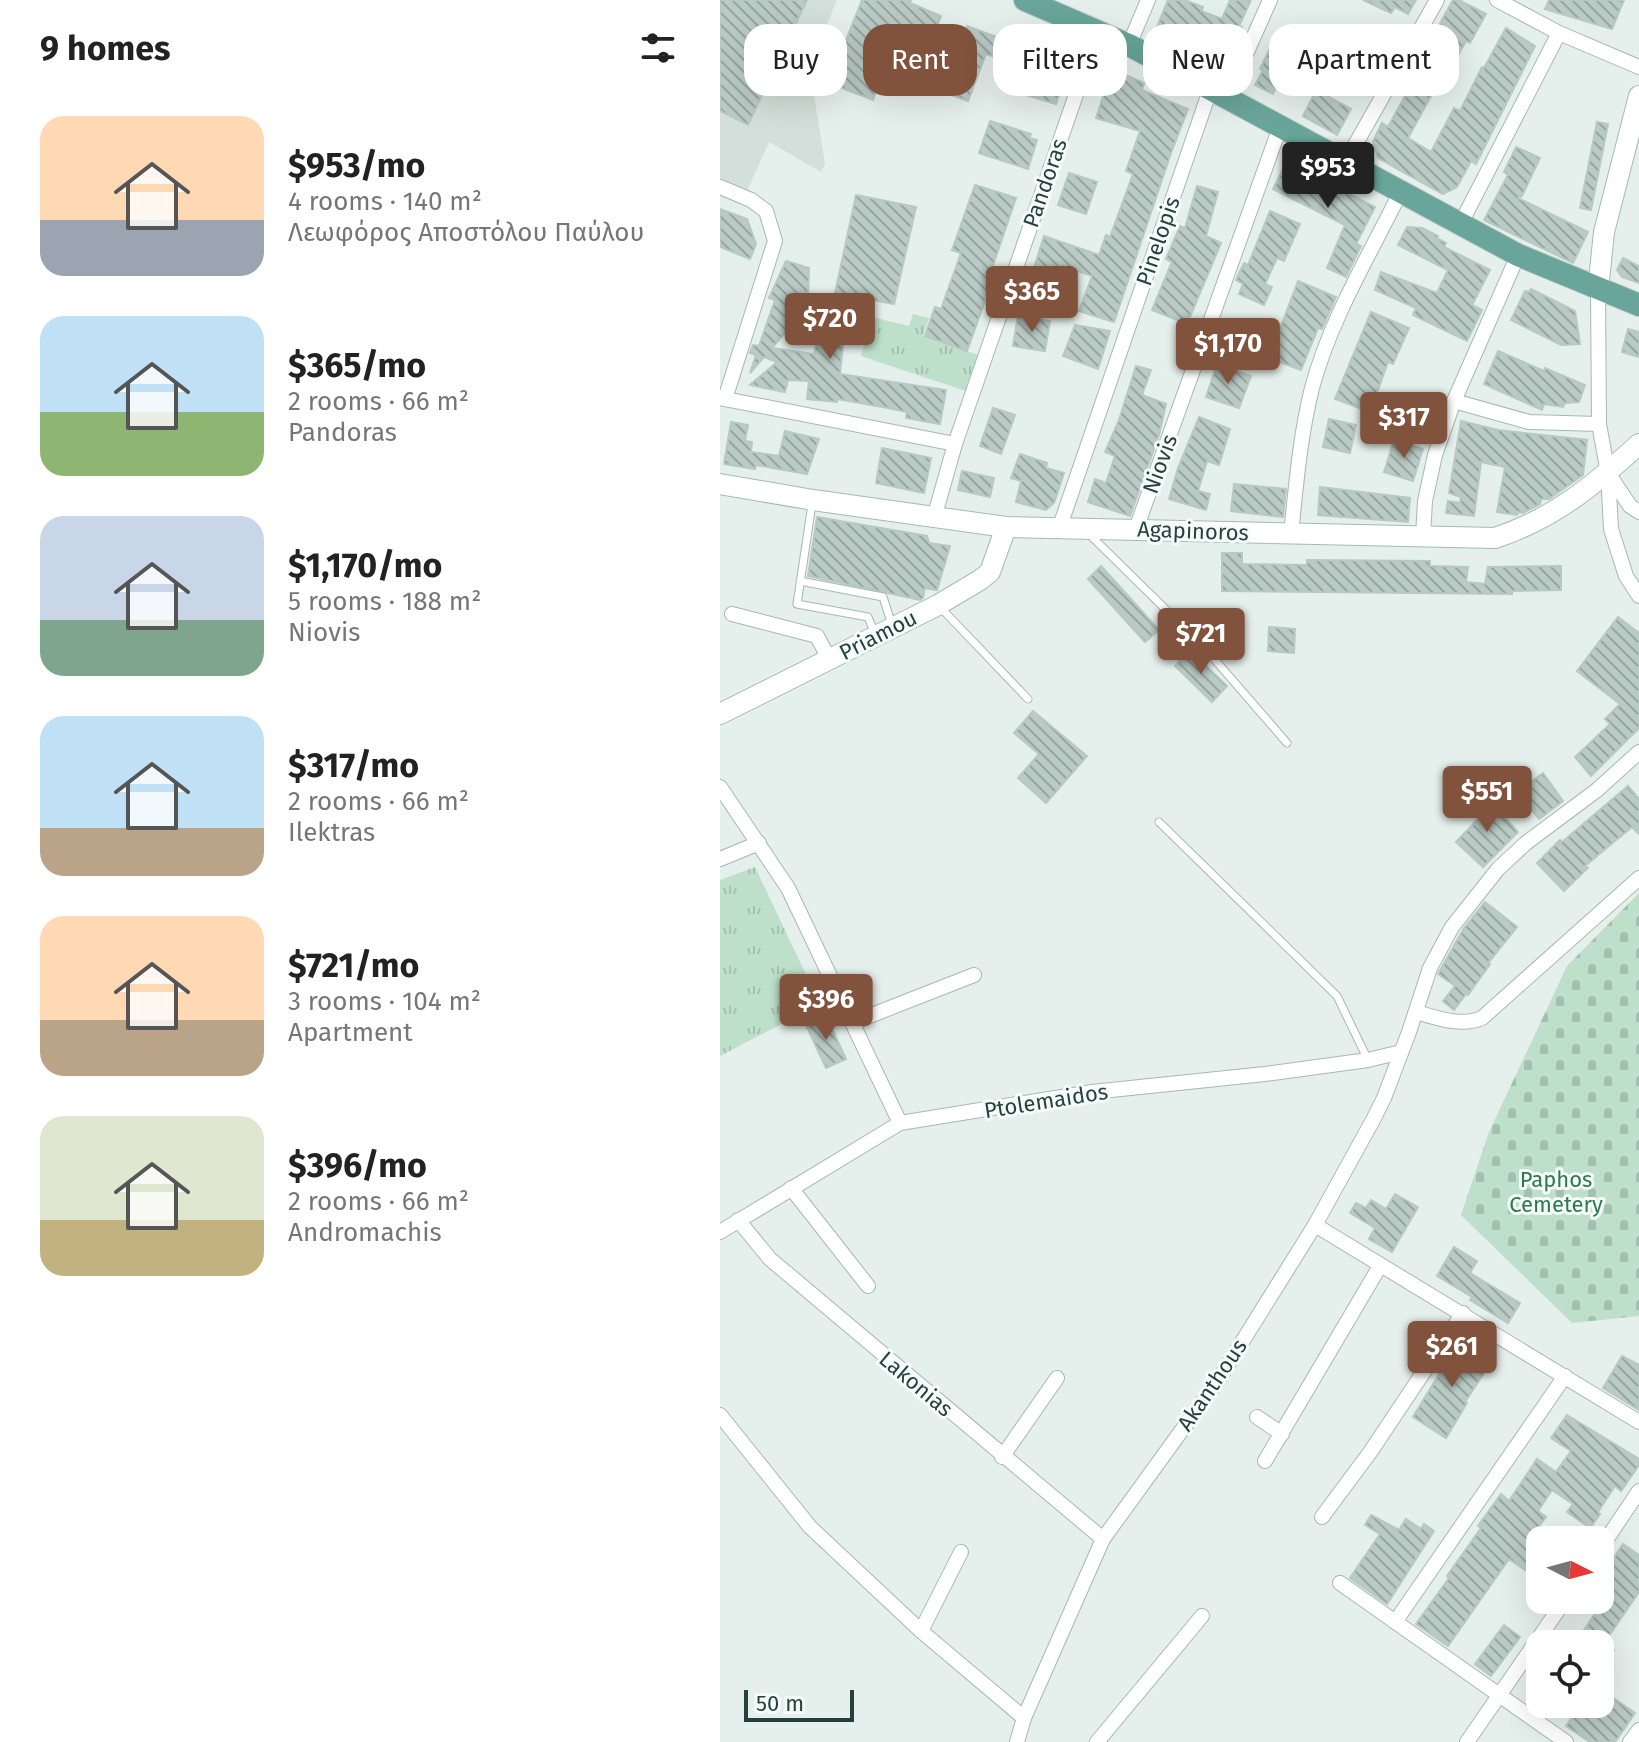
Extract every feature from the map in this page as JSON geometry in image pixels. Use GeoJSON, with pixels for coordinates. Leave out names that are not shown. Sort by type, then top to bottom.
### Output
{"type":"FeatureCollection","features":[{"type":"Feature","properties":{"kind":"main road"},"geometry":{"type":"LineString","coordinates":[[1025,0],[1082,24]]}},
{"type":"Feature","properties":{"kind":"main road"},"geometry":{"type":"LineString","coordinates":[[1129,45],[1143,53]]}},
{"type":"Feature","properties":{"kind":"main road"},"geometry":{"type":"LineString","coordinates":[[1220,96],[1518,255],[1639,305]]}},
{"type":"Feature","properties":{"kind":"main road"},"geometry":{"type":"LineString","coordinates":[[1590,287],[1639,96]]}},
{"type":"Feature","properties":{"kind":"main road","name":"Agapinoros"},"geometry":{"type":"LineString","coordinates":[[720,484],[1006,527],[1495,538],[1563,508],[1639,444]]}},
{"type":"Feature","properties":{"kind":"main road","name":"Priamou"},"geometry":{"type":"LineString","coordinates":[[720,714],[938,605],[990,572],[1006,527]]}},
{"type":"Feature","properties":{"kind":"street"},"geometry":{"type":"LineString","coordinates":[[1129,45],[1148,0]]}},
{"type":"Feature","properties":{"kind":"street","name":"Pinelopis"},"geometry":{"type":"LineString","coordinates":[[1253,31],[1270,0]]}},
{"type":"Feature","properties":{"kind":"street"},"geometry":{"type":"LineString","coordinates":[[1346,161],[1437,0]]}},
{"type":"Feature","properties":{"kind":"street"},"geometry":{"type":"LineString","coordinates":[[1497,0],[1559,33],[1639,67]]}},
{"type":"Feature","properties":{"kind":"street"},"geometry":{"type":"LineString","coordinates":[[1460,225],[1559,33]]}},
{"type":"Feature","properties":{"kind":"street","name":"Pandoras"},"geometry":{"type":"LineString","coordinates":[[934,518],[955,444],[1075,96]]}},
{"type":"Feature","properties":{"kind":"street","name":"Pinelopis"},"geometry":{"type":"LineString","coordinates":[[1059,529],[1218,96]]}},
{"type":"Feature","properties":{"kind":"street","name":"Niovis"},"geometry":{"type":"LineString","coordinates":[[1136,529],[1280,127]]}},
{"type":"Feature","properties":{"kind":"street"},"geometry":{"type":"LineString","coordinates":[[720,187],[751,200],[766,211],[775,241],[722,398],[955,444]]}},
{"type":"Feature","properties":{"kind":"street"},"geometry":{"type":"LineString","coordinates":[[1291,534],[1299,459],[1312,390],[1327,343],[1400,193]]}},
{"type":"Feature","properties":{"kind":"street"},"geometry":{"type":"LineString","coordinates":[[1423,536],[1425,501],[1435,455],[1454,401],[1518,255]]}},
{"type":"Feature","properties":{"kind":"street"},"geometry":{"type":"LineString","coordinates":[[1590,287],[1599,424],[1608,473],[1611,529],[1626,576],[1639,596]]}},
{"type":"Feature","properties":{"kind":"street"},"geometry":{"type":"LineString","coordinates":[[1454,401],[1529,422],[1599,424]]}},
{"type":"Feature","properties":{"kind":"street"},"geometry":{"type":"LineString","coordinates":[[1608,473],[1630,506],[1639,512]]}},
{"type":"Feature","properties":{"kind":"street"},"geometry":{"type":"LineString","coordinates":[[732,614],[817,636],[829,659]]}},
{"type":"Feature","properties":{"kind":"street","name":"Akanthous"},"geometry":{"type":"LineString","coordinates":[[1017,1742],[1024,1718],[1103,1539],[1219,1379],[1315,1225],[1384,1098],[1437,953],[1459,917],[1490,879],[1526,843],[1589,797],[1639,752]]}},
{"type":"Feature","properties":{"kind":"street"},"geometry":{"type":"LineString","coordinates":[[720,787],[788,888],[900,1123]]}},
{"type":"Feature","properties":{"kind":"street"},"geometry":{"type":"LineString","coordinates":[[720,859],[759,843]]}},
{"type":"Feature","properties":{"kind":"street"},"geometry":{"type":"LineString","coordinates":[[1416,1012],[1458,1022],[1473,1022],[1482,1018],[1639,878]]}},
{"type":"Feature","properties":{"kind":"street"},"geometry":{"type":"LineString","coordinates":[[854,1022],[974,975]]}},
{"type":"Feature","properties":{"kind":"street","name":"Ptolemaidos"},"geometry":{"type":"LineString","coordinates":[[720,1232],[900,1123],[1092,1092],[1265,1074],[1368,1060],[1401,1052]]}},
{"type":"Feature","properties":{"kind":"street"},"geometry":{"type":"LineString","coordinates":[[791,1188],[868,1286]]}},
{"type":"Feature","properties":{"kind":"street","name":"Lakonias"},"geometry":{"type":"LineString","coordinates":[[738,1220],[770,1259],[1103,1539]]}},
{"type":"Feature","properties":{"kind":"street"},"geometry":{"type":"LineString","coordinates":[[1315,1225],[1639,1422]]}},
{"type":"Feature","properties":{"kind":"street"},"geometry":{"type":"LineString","coordinates":[[1265,1461],[1380,1266]]}},
{"type":"Feature","properties":{"kind":"street"},"geometry":{"type":"LineString","coordinates":[[1322,1517],[1371,1451],[1463,1313]]}},
{"type":"Feature","properties":{"kind":"street"},"geometry":{"type":"LineString","coordinates":[[1395,1622],[1565,1376]]}},
{"type":"Feature","properties":{"kind":"street"},"geometry":{"type":"LineString","coordinates":[[1002,1457],[1057,1378]]}},
{"type":"Feature","properties":{"kind":"street"},"geometry":{"type":"LineString","coordinates":[[720,1415],[810,1527],[921,1631],[1024,1718]]}},
{"type":"Feature","properties":{"kind":"street"},"geometry":{"type":"LineString","coordinates":[[1257,1417],[1282,1434]]}},
{"type":"Feature","properties":{"kind":"street"},"geometry":{"type":"LineString","coordinates":[[1614,1528],[1639,1491]]}},
{"type":"Feature","properties":{"kind":"street"},"geometry":{"type":"LineString","coordinates":[[921,1631],[961,1552]]}},
{"type":"Feature","properties":{"kind":"street"},"geometry":{"type":"LineString","coordinates":[[1340,1583],[1566,1742]]}},
{"type":"Feature","properties":{"kind":"street"},"geometry":{"type":"LineString","coordinates":[[1467,1742],[1556,1614]]}},
{"type":"Feature","properties":{"kind":"street"},"geometry":{"type":"LineString","coordinates":[[1097,1742],[1202,1616]]}},
{"type":"Feature","properties":{"kind":"street"},"geometry":{"type":"LineString","coordinates":[[1630,1742],[1639,1730]]}},
{"type":"Feature","properties":{"kind":"lane"},"geometry":{"type":"LineString","coordinates":[[813,500],[797,604],[868,617],[884,632]]}},
{"type":"Feature","properties":{"kind":"lane"},"geometry":{"type":"LineString","coordinates":[[1085,529],[1202,645],[1287,743]]}},
{"type":"Feature","properties":{"kind":"lane"},"geometry":{"type":"LineString","coordinates":[[800,581],[883,597],[884,632]]}},
{"type":"Feature","properties":{"kind":"lane"},"geometry":{"type":"LineString","coordinates":[[938,605],[1028,699]]}},
{"type":"Feature","properties":{"kind":"lane"},"geometry":{"type":"LineString","coordinates":[[1159,822],[1337,996],[1368,1060]]}},
{"type":"Feature","properties":{"kind":"shaded area"},"geometry":{"type":"Polygon","coordinates":[[[720,0],[837,0],[827,24],[744,24],[744,96],[814,96],[825,164],[821,172],[769,142],[746,193],[720,180],[720,0]]]}},
{"type":"Feature","properties":{"kind":"green space"},"geometry":{"type":"Polygon","coordinates":[[[913,314],[929,318],[923,336],[981,356],[969,392],[861,356],[872,317],[909,326],[913,314]]]}},
{"type":"Feature","properties":{"kind":"green space"},"geometry":{"type":"Polygon","coordinates":[[[755,867],[820,1004],[720,1056],[720,880],[755,867]]]}},
{"type":"Feature","properties":{"kind":"green space","name":"Paphos Cemetery"},"geometry":{"type":"Polygon","coordinates":[[[1639,893],[1639,1316],[1572,1323],[1461,1215],[1489,1132],[1567,966],[1639,893]]]}},
{"type":"Feature","properties":{"kind":"building"},"geometry":{"type":"Polygon","coordinates":[[[720,0],[807,0],[796,24],[744,24],[744,96],[762,96],[748,125],[720,111],[720,0]]]}},
{"type":"Feature","properties":{"kind":"building"},"geometry":{"type":"Polygon","coordinates":[[[862,0],[911,0],[910,3],[941,16],[938,24],[863,24],[863,96],[875,96],[873,100],[847,90],[847,38],[862,0]]]}},
{"type":"Feature","properties":{"kind":"building"},"geometry":{"type":"Polygon","coordinates":[[[1168,0],[1185,0],[1203,7],[1201,11],[1222,19],[1230,0],[1251,0],[1240,24],[1158,24],[1168,0]]]}},
{"type":"Feature","properties":{"kind":"building"},"geometry":{"type":"Polygon","coordinates":[[[1363,0],[1416,0],[1408,14],[1395,7],[1391,13],[1363,0]]]}},
{"type":"Feature","properties":{"kind":"building"},"geometry":{"type":"Polygon","coordinates":[[[1453,0],[1486,14],[1470,43],[1466,41],[1459,53],[1459,24],[1440,24],[1453,0]]]}},
{"type":"Feature","properties":{"kind":"building"},"geometry":{"type":"Polygon","coordinates":[[[1549,0],[1624,0],[1612,29],[1545,9],[1549,0]]]}},
{"type":"Feature","properties":{"kind":"building"},"geometry":{"type":"Polygon","coordinates":[[[1506,28],[1535,46],[1476,164],[1471,161],[1457,187],[1443,194],[1378,158],[1373,141],[1382,123],[1388,127],[1405,96],[1431,96],[1408,138],[1431,152],[1454,108],[1460,111],[1506,28]]]}},
{"type":"Feature","properties":{"kind":"building"},"geometry":{"type":"Polygon","coordinates":[[[977,30],[993,36],[993,57],[986,54],[977,78],[977,30]]]}},
{"type":"Feature","properties":{"kind":"building"},"geometry":{"type":"Polygon","coordinates":[[[1269,50],[1269,92],[1255,85],[1263,70],[1260,69],[1269,50]]]}},
{"type":"Feature","properties":{"kind":"building"},"geometry":{"type":"Polygon","coordinates":[[[1127,76],[1143,83],[1143,96],[1157,96],[1188,109],[1114,322],[1079,311],[1092,276],[1068,268],[1056,303],[1026,293],[1044,236],[1099,255],[1106,235],[1110,237],[1133,174],[1126,171],[1140,131],[1096,118],[1103,96],[1127,96],[1127,76]]]}},
{"type":"Feature","properties":{"kind":"building"},"geometry":{"type":"Polygon","coordinates":[[[954,96],[970,96],[968,101],[954,96]]]}},
{"type":"Feature","properties":{"kind":"building"},"geometry":{"type":"Polygon","coordinates":[[[1030,96],[1059,96],[1056,104],[1030,96]]]}},
{"type":"Feature","properties":{"kind":"building"},"geometry":{"type":"Polygon","coordinates":[[[1313,96],[1327,96],[1351,109],[1337,135],[1303,116],[1313,96]]]}},
{"type":"Feature","properties":{"kind":"building"},"geometry":{"type":"Polygon","coordinates":[[[990,121],[1031,134],[1029,138],[1037,140],[1028,169],[979,153],[990,121]]]}},
{"type":"Feature","properties":{"kind":"building"},"geometry":{"type":"Polygon","coordinates":[[[1597,122],[1608,124],[1591,210],[1580,208],[1597,122]]]}},
{"type":"Feature","properties":{"kind":"building"},"geometry":{"type":"Polygon","coordinates":[[[1516,147],[1540,158],[1522,196],[1518,198],[1588,232],[1573,263],[1484,220],[1508,175],[1504,172],[1516,147]]]}},
{"type":"Feature","properties":{"kind":"building"},"geometry":{"type":"Polygon","coordinates":[[[1288,159],[1321,176],[1319,179],[1375,207],[1356,244],[1361,246],[1346,277],[1327,268],[1345,225],[1273,189],[1288,159]]]}},
{"type":"Feature","properties":{"kind":"building"},"geometry":{"type":"Polygon","coordinates":[[[1069,173],[1097,182],[1086,214],[1058,205],[1069,173]]]}},
{"type":"Feature","properties":{"kind":"building"},"geometry":{"type":"Polygon","coordinates":[[[975,185],[1016,198],[990,274],[994,276],[967,351],[925,336],[935,307],[941,309],[961,253],[952,250],[975,185]]]}},
{"type":"Feature","properties":{"kind":"building"},"geometry":{"type":"Polygon","coordinates":[[[1197,186],[1218,192],[1206,236],[1221,243],[1187,324],[1152,310],[1172,262],[1166,259],[1180,226],[1185,228],[1197,186]]]}},
{"type":"Feature","properties":{"kind":"building"},"geometry":{"type":"Polygon","coordinates":[[[856,195],[916,207],[894,304],[835,293],[856,195]]]}},
{"type":"Feature","properties":{"kind":"building"},"geometry":{"type":"Polygon","coordinates":[[[720,209],[747,219],[756,244],[750,259],[720,247],[720,209]]]}},
{"type":"Feature","properties":{"kind":"building"},"geometry":{"type":"Polygon","coordinates":[[[1270,211],[1300,224],[1284,261],[1277,258],[1265,284],[1272,287],[1264,305],[1239,294],[1243,284],[1236,280],[1244,263],[1248,265],[1270,211]]]}},
{"type":"Feature","properties":{"kind":"building"},"geometry":{"type":"Polygon","coordinates":[[[1407,227],[1422,228],[1438,236],[1446,243],[1444,247],[1490,270],[1472,305],[1482,310],[1467,341],[1413,315],[1416,308],[1375,290],[1381,272],[1437,293],[1448,270],[1398,245],[1407,227]]]}},
{"type":"Feature","properties":{"kind":"building"},"geometry":{"type":"Polygon","coordinates":[[[1623,258],[1639,266],[1639,283],[1622,277],[1617,270],[1623,258]]]}},
{"type":"Feature","properties":{"kind":"building"},"geometry":{"type":"Polygon","coordinates":[[[786,261],[809,268],[808,296],[803,312],[772,348],[814,354],[817,340],[843,343],[840,374],[946,390],[940,424],[906,418],[907,412],[888,408],[837,399],[837,402],[807,399],[809,381],[788,380],[785,392],[750,385],[777,362],[764,357],[750,373],[756,355],[750,353],[753,345],[759,346],[775,300],[769,298],[786,261]]]}},
{"type":"Feature","properties":{"kind":"building"},"geometry":{"type":"Polygon","coordinates":[[[1298,281],[1336,297],[1322,329],[1318,328],[1301,370],[1269,358],[1298,281]]]}},
{"type":"Feature","properties":{"kind":"building"},"geometry":{"type":"Polygon","coordinates":[[[1531,289],[1575,311],[1580,344],[1561,345],[1511,320],[1525,291],[1531,289]]]}},
{"type":"Feature","properties":{"kind":"building"},"geometry":{"type":"Polygon","coordinates":[[[1371,312],[1409,328],[1393,364],[1388,362],[1370,412],[1335,399],[1371,312]]]}},
{"type":"Feature","properties":{"kind":"building"},"geometry":{"type":"Polygon","coordinates":[[[1018,316],[1050,321],[1045,351],[1013,346],[1018,316]]]}},
{"type":"Feature","properties":{"kind":"building"},"geometry":{"type":"Polygon","coordinates":[[[1075,325],[1110,331],[1098,369],[1063,356],[1075,325]]]}},
{"type":"Feature","properties":{"kind":"building"},"geometry":{"type":"Polygon","coordinates":[[[1628,329],[1639,332],[1639,357],[1622,352],[1628,329]]]}},
{"type":"Feature","properties":{"kind":"building"},"geometry":{"type":"Polygon","coordinates":[[[1498,351],[1585,385],[1579,402],[1565,403],[1563,407],[1544,404],[1542,410],[1484,384],[1498,351]]]}},
{"type":"Feature","properties":{"kind":"building"},"geometry":{"type":"Polygon","coordinates":[[[1217,364],[1251,376],[1239,408],[1206,397],[1217,364]]]}},
{"type":"Feature","properties":{"kind":"building"},"geometry":{"type":"Polygon","coordinates":[[[1136,366],[1151,370],[1142,395],[1166,404],[1159,435],[1130,516],[1088,502],[1095,479],[1106,483],[1115,456],[1105,452],[1136,366]]]}},
{"type":"Feature","properties":{"kind":"building"},"geometry":{"type":"Polygon","coordinates":[[[993,408],[1015,415],[1001,454],[980,446],[993,408]]]}},
{"type":"Feature","properties":{"kind":"building"},"geometry":{"type":"Polygon","coordinates":[[[1199,417],[1230,429],[1219,465],[1207,461],[1198,491],[1210,494],[1206,510],[1169,499],[1199,417]]]}},
{"type":"Feature","properties":{"kind":"building"},"geometry":{"type":"Polygon","coordinates":[[[1329,419],[1356,425],[1350,453],[1323,447],[1329,419]]]}},
{"type":"Feature","properties":{"kind":"building"},"geometry":{"type":"Polygon","coordinates":[[[1461,421],[1498,430],[1587,440],[1583,475],[1549,499],[1541,499],[1540,504],[1517,515],[1497,512],[1505,467],[1481,462],[1474,516],[1446,513],[1448,501],[1460,503],[1461,497],[1449,493],[1461,421]]]}},
{"type":"Feature","properties":{"kind":"building"},"geometry":{"type":"Polygon","coordinates":[[[731,422],[748,425],[745,441],[752,442],[751,452],[779,456],[785,431],[819,439],[807,474],[756,465],[755,469],[724,464],[731,422]]]}},
{"type":"Feature","properties":{"kind":"building"},"geometry":{"type":"Polygon","coordinates":[[[1394,440],[1423,449],[1413,481],[1384,472],[1394,440]]]}},
{"type":"Feature","properties":{"kind":"building"},"geometry":{"type":"Polygon","coordinates":[[[882,448],[931,458],[924,493],[876,483],[882,448]]]}},
{"type":"Feature","properties":{"kind":"building"},"geometry":{"type":"Polygon","coordinates":[[[1020,454],[1047,463],[1046,468],[1064,473],[1054,503],[1046,510],[1016,502],[1021,481],[1011,478],[1020,454]]]}},
{"type":"Feature","properties":{"kind":"building"},"geometry":{"type":"Polygon","coordinates":[[[962,471],[994,478],[990,497],[958,490],[962,471]]]}},
{"type":"Feature","properties":{"kind":"building"},"geometry":{"type":"Polygon","coordinates":[[[1234,484],[1286,489],[1283,517],[1231,511],[1234,484]]]}},
{"type":"Feature","properties":{"kind":"building"},"geometry":{"type":"Polygon","coordinates":[[[1320,487],[1410,498],[1408,522],[1318,515],[1320,487]]]}},
{"type":"Feature","properties":{"kind":"building"},"geometry":{"type":"Polygon","coordinates":[[[817,517],[927,536],[929,543],[950,546],[937,590],[925,588],[920,600],[808,576],[817,517]]]}},
{"type":"Feature","properties":{"kind":"building"},"geometry":{"type":"Polygon","coordinates":[[[1222,553],[1242,553],[1242,564],[1307,565],[1307,560],[1430,561],[1430,566],[1468,567],[1466,582],[1485,584],[1488,567],[1561,566],[1561,590],[1512,591],[1512,594],[1222,591],[1222,553]]]}},
{"type":"Feature","properties":{"kind":"building"},"geometry":{"type":"Polygon","coordinates":[[[1101,566],[1159,630],[1145,642],[1088,579],[1101,566]]]}},
{"type":"Feature","properties":{"kind":"building"},"geometry":{"type":"Polygon","coordinates":[[[1618,617],[1639,633],[1639,728],[1591,776],[1575,757],[1610,724],[1605,719],[1620,704],[1577,671],[1618,617]]]}},
{"type":"Feature","properties":{"kind":"building"},"geometry":{"type":"Polygon","coordinates":[[[1269,627],[1295,629],[1294,653],[1268,651],[1269,627]]]}},
{"type":"Feature","properties":{"kind":"building"},"geometry":{"type":"Polygon","coordinates":[[[1190,650],[1227,686],[1212,702],[1175,666],[1190,650]]]}},
{"type":"Feature","properties":{"kind":"building"},"geometry":{"type":"Polygon","coordinates":[[[1033,711],[1087,756],[1046,803],[1018,778],[1039,754],[1014,733],[1033,711]]]}},
{"type":"Feature","properties":{"kind":"building"},"geometry":{"type":"Polygon","coordinates":[[[1543,773],[1563,801],[1539,819],[1518,792],[1543,773]]]}},
{"type":"Feature","properties":{"kind":"building"},"geometry":{"type":"Polygon","coordinates":[[[1628,786],[1639,799],[1639,834],[1632,827],[1585,866],[1588,868],[1564,891],[1537,863],[1560,840],[1562,842],[1628,786]]]}},
{"type":"Feature","properties":{"kind":"building"},"geometry":{"type":"Polygon","coordinates":[[[1489,799],[1518,832],[1483,867],[1456,842],[1479,818],[1474,813],[1489,799]]]}},
{"type":"Feature","properties":{"kind":"building"},"geometry":{"type":"Polygon","coordinates":[[[1485,902],[1517,927],[1454,1010],[1443,1001],[1455,986],[1438,974],[1464,928],[1485,902]]]}},
{"type":"Feature","properties":{"kind":"building"},"geometry":{"type":"Polygon","coordinates":[[[826,1016],[846,1059],[826,1068],[806,1025],[826,1016]]]}},
{"type":"Feature","properties":{"kind":"building"},"geometry":{"type":"Polygon","coordinates":[[[1395,1194],[1418,1207],[1392,1252],[1369,1239],[1375,1228],[1350,1213],[1356,1203],[1366,1208],[1371,1200],[1386,1209],[1395,1194]]]}},
{"type":"Feature","properties":{"kind":"building"},"geometry":{"type":"Polygon","coordinates":[[[1454,1247],[1477,1261],[1470,1273],[1520,1303],[1508,1323],[1437,1276],[1454,1247]]]}},
{"type":"Feature","properties":{"kind":"building"},"geometry":{"type":"Polygon","coordinates":[[[1460,1340],[1492,1361],[1446,1438],[1413,1417],[1460,1340]]]}},
{"type":"Feature","properties":{"kind":"building"},"geometry":{"type":"Polygon","coordinates":[[[1622,1356],[1639,1365],[1639,1410],[1603,1388],[1622,1356]]]}},
{"type":"Feature","properties":{"kind":"building"},"geometry":{"type":"Polygon","coordinates":[[[1567,1415],[1639,1459],[1639,1465],[1621,1491],[1615,1486],[1591,1526],[1567,1512],[1573,1504],[1552,1490],[1538,1511],[1546,1517],[1540,1526],[1526,1526],[1526,1571],[1509,1559],[1448,1646],[1416,1624],[1449,1578],[1447,1576],[1501,1494],[1509,1501],[1537,1459],[1556,1472],[1571,1451],[1551,1438],[1567,1415]]]}},
{"type":"Feature","properties":{"kind":"building"},"geometry":{"type":"Polygon","coordinates":[[[1371,1515],[1399,1530],[1406,1519],[1421,1529],[1424,1524],[1434,1531],[1387,1604],[1350,1578],[1380,1534],[1365,1525],[1371,1515]]]}},
{"type":"Feature","properties":{"kind":"building"},"geometry":{"type":"Polygon","coordinates":[[[1623,1544],[1639,1555],[1639,1592],[1613,1630],[1584,1630],[1594,1614],[1614,1614],[1614,1558],[1623,1544]]]}},
{"type":"Feature","properties":{"kind":"building"},"geometry":{"type":"Polygon","coordinates":[[[1504,1625],[1520,1637],[1491,1676],[1475,1664],[1504,1625]]]}},
{"type":"Feature","properties":{"kind":"building"},"geometry":{"type":"Polygon","coordinates":[[[1614,1698],[1635,1713],[1615,1742],[1590,1742],[1566,1726],[1571,1718],[1614,1718],[1614,1698]]]}}]}
